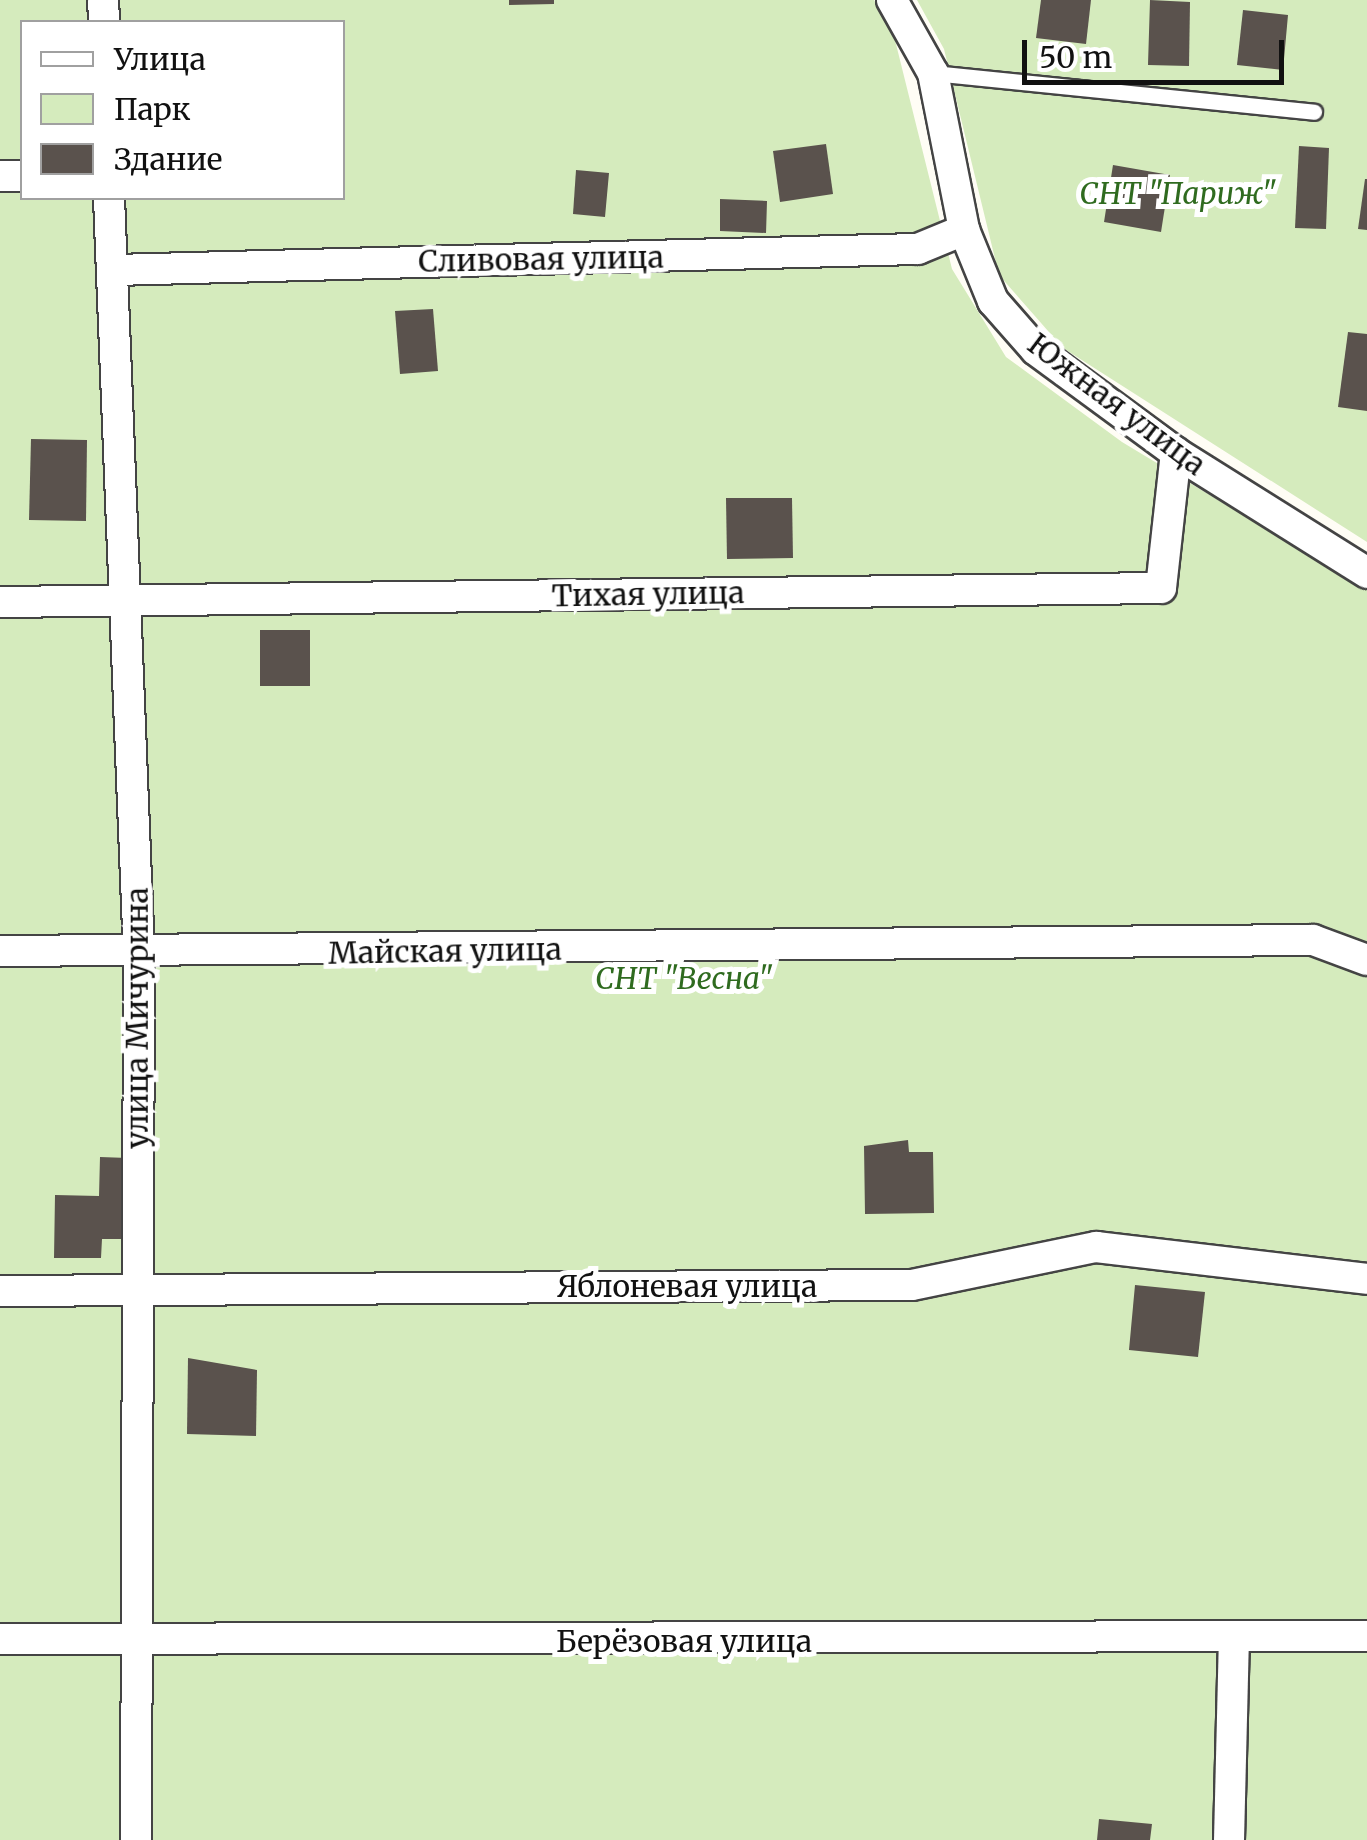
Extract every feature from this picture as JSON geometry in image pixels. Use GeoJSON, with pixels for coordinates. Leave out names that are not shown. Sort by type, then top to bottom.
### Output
{"type":"FeatureCollection","features":[{"type":"Feature","properties":{"kind":"street","name":"Южная улица"},"geometry":{"type":"LineString","coordinates":[[892,0],[933,72],[964,230],[993,301],[1036,350],[1176,453],[1367,573]]}},
{"type":"Feature","properties":{"kind":"street","name":"улица Мичурина"},"geometry":{"type":"LineString","coordinates":[[108,200],[130,600],[139,956],[136,1840]]}},
{"type":"Feature","properties":{"kind":"street","name":"Сливовая улица"},"geometry":{"type":"LineString","coordinates":[[114,270],[918,249],[964,230]]}},
{"type":"Feature","properties":{"kind":"street","name":"Тихая улица"},"geometry":{"type":"LineString","coordinates":[[0,602],[1161,588],[1176,453]]}},
{"type":"Feature","properties":{"kind":"street","name":"Майская улица"},"geometry":{"type":"LineString","coordinates":[[0,951],[139,956],[1313,940],[1367,960]]}},
{"type":"Feature","properties":{"kind":"street","name":"Яблоневая улица"},"geometry":{"type":"LineString","coordinates":[[0,1291],[912,1285],[1096,1247],[1367,1279]]}},
{"type":"Feature","properties":{"kind":"street","name":"Берёзовая улица"},"geometry":{"type":"LineString","coordinates":[[0,1639],[1234,1641],[1367,1636]]}},
{"type":"Feature","properties":{"kind":"street"},"geometry":{"type":"LineString","coordinates":[[1229,1840],[1234,1641]]}},
{"type":"Feature","properties":{"kind":"lane"},"geometry":{"type":"LineString","coordinates":[[933,72],[1314,112]]}},
{"type":"Feature","properties":{"kind":"green space","name":"СНТ \"Весна\""},"geometry":{"type":"Polygon","coordinates":[[[0,0],[874,0],[893,32],[952,269],[1006,357],[1122,442],[1367,590],[1367,1840],[0,1840],[0,0]]]}},
{"type":"Feature","properties":{"kind":"green space","name":"СНТ \"Париж\""},"geometry":{"type":"Polygon","coordinates":[[[917,0],[1367,0],[1367,542],[1063,348],[999,275],[944,49],[917,0]]]}},
{"type":"Feature","properties":{"kind":"building"},"geometry":{"type":"Polygon","coordinates":[[[509,0],[554,0],[554,4],[509,5],[509,0]]]}},
{"type":"Feature","properties":{"kind":"building"},"geometry":{"type":"Polygon","coordinates":[[[1041,0],[1091,0],[1086,44],[1036,38],[1041,0]]]}},
{"type":"Feature","properties":{"kind":"building"},"geometry":{"type":"Polygon","coordinates":[[[1150,0],[1190,2],[1189,66],[1148,65],[1150,0]]]}},
{"type":"Feature","properties":{"kind":"building"},"geometry":{"type":"Polygon","coordinates":[[[1243,10],[1288,15],[1283,70],[1237,65],[1243,10]]]}},
{"type":"Feature","properties":{"kind":"building"},"geometry":{"type":"Polygon","coordinates":[[[826,144],[833,194],[780,202],[773,151],[826,144]]]}},
{"type":"Feature","properties":{"kind":"building"},"geometry":{"type":"Polygon","coordinates":[[[1299,146],[1329,148],[1326,229],[1295,228],[1299,146]]]}},
{"type":"Feature","properties":{"kind":"building"},"geometry":{"type":"Polygon","coordinates":[[[1113,165],[1170,175],[1161,232],[1104,222],[1113,165]]]}},
{"type":"Feature","properties":{"kind":"building"},"geometry":{"type":"Polygon","coordinates":[[[576,170],[609,173],[605,217],[573,214],[576,170]]]}},
{"type":"Feature","properties":{"kind":"building"},"geometry":{"type":"Polygon","coordinates":[[[1367,179],[1367,230],[1358,229],[1367,179]]]}},
{"type":"Feature","properties":{"kind":"building"},"geometry":{"type":"Polygon","coordinates":[[[720,199],[767,201],[766,233],[720,231],[720,199]]]}},
{"type":"Feature","properties":{"kind":"building"},"geometry":{"type":"Polygon","coordinates":[[[433,309],[438,371],[400,374],[395,311],[433,309]]]}},
{"type":"Feature","properties":{"kind":"building"},"geometry":{"type":"Polygon","coordinates":[[[1348,332],[1367,334],[1367,411],[1338,407],[1348,332]]]}},
{"type":"Feature","properties":{"kind":"building"},"geometry":{"type":"Polygon","coordinates":[[[31,439],[87,440],[86,521],[29,520],[31,439]]]}},
{"type":"Feature","properties":{"kind":"building"},"geometry":{"type":"Polygon","coordinates":[[[726,498],[792,498],[793,558],[727,559],[726,498]]]}},
{"type":"Feature","properties":{"kind":"building"},"geometry":{"type":"Polygon","coordinates":[[[260,630],[310,630],[310,686],[260,686],[260,630]]]}},
{"type":"Feature","properties":{"kind":"building"},"geometry":{"type":"Polygon","coordinates":[[[908,1140],[909,1152],[933,1152],[934,1213],[865,1214],[864,1146],[908,1140]]]}},
{"type":"Feature","properties":{"kind":"building"},"geometry":{"type":"Polygon","coordinates":[[[100,1157],[128,1158],[127,1239],[102,1239],[101,1258],[54,1258],[55,1195],[99,1196],[100,1157]]]}},
{"type":"Feature","properties":{"kind":"building"},"geometry":{"type":"Polygon","coordinates":[[[1135,1285],[1205,1292],[1198,1357],[1129,1350],[1135,1285]]]}},
{"type":"Feature","properties":{"kind":"building"},"geometry":{"type":"Polygon","coordinates":[[[188,1358],[257,1370],[256,1436],[187,1434],[188,1358]]]}},
{"type":"Feature","properties":{"kind":"building"},"geometry":{"type":"Polygon","coordinates":[[[1099,1819],[1152,1824],[1150,1840],[1097,1840],[1099,1819]]]}}]}
